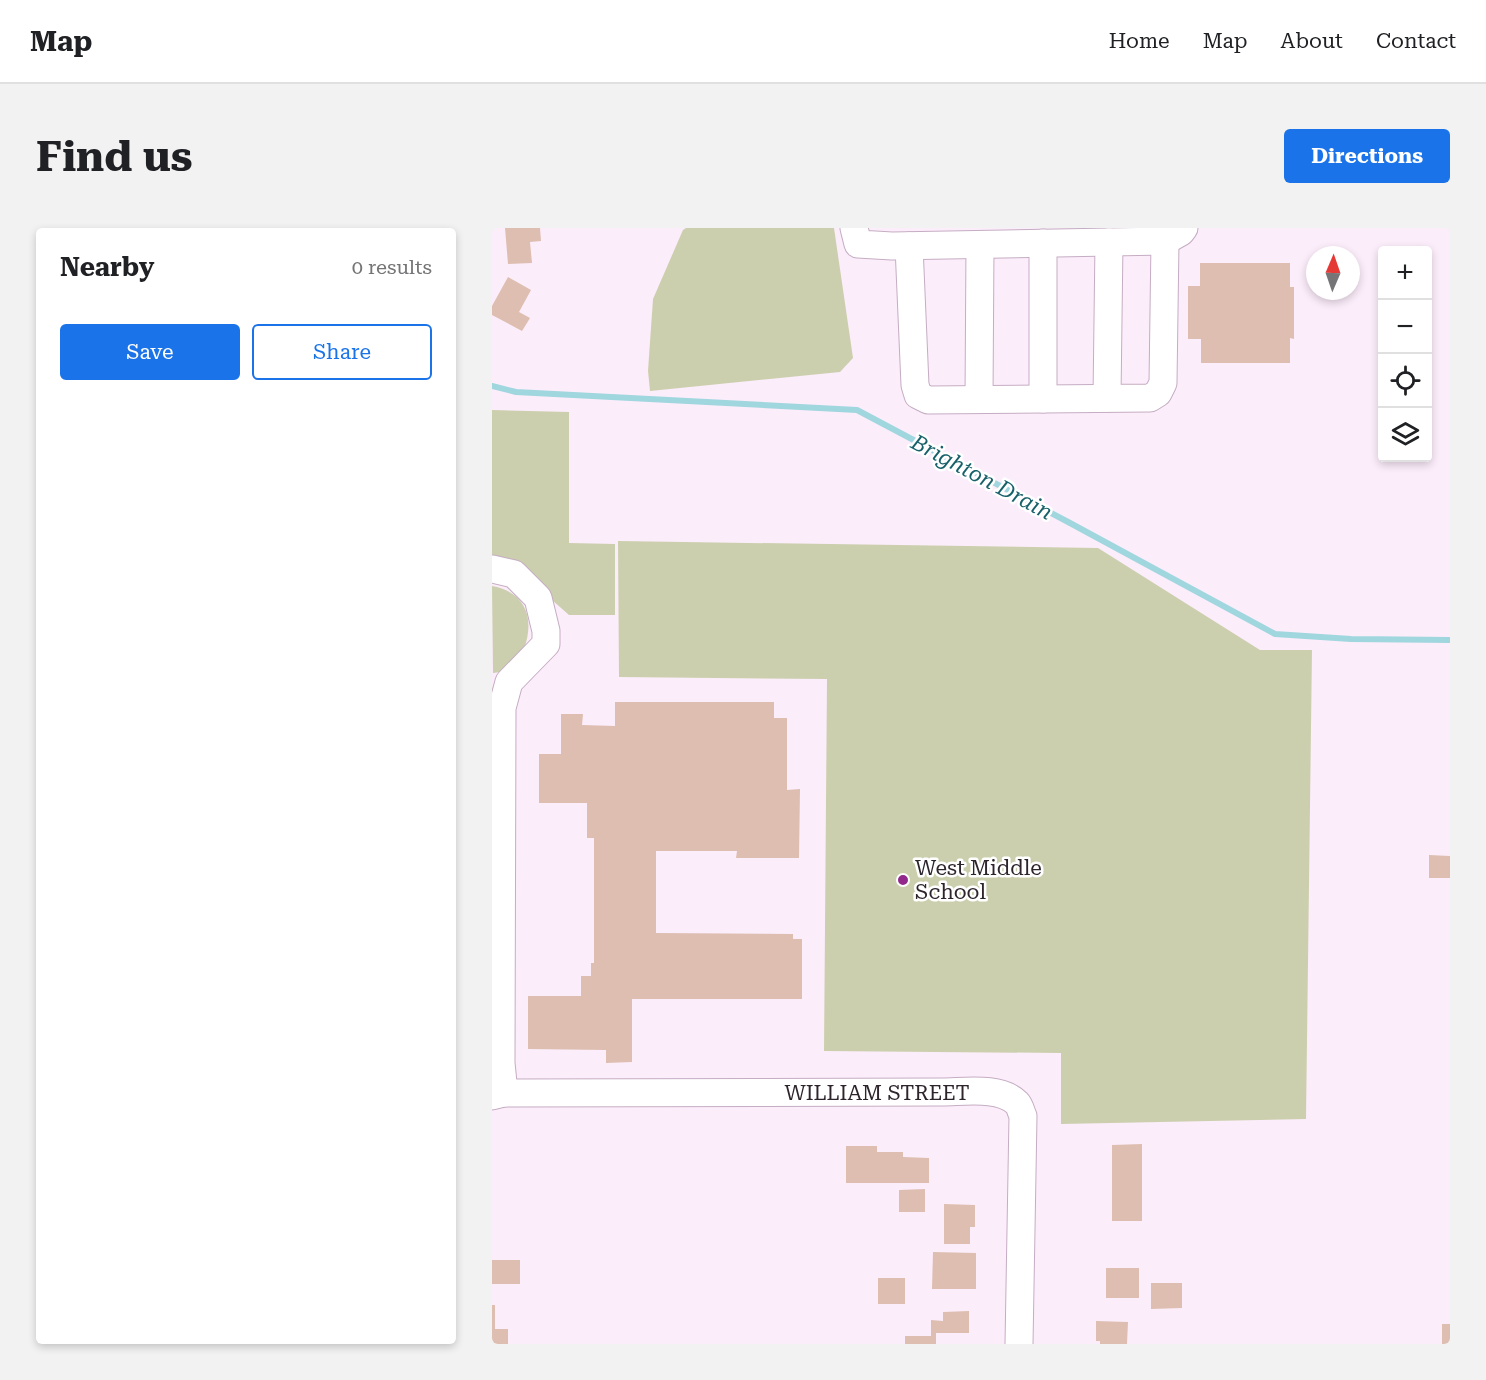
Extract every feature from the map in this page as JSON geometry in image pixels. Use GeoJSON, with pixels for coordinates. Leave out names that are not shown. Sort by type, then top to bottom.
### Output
{"type":"FeatureCollection","features":[{"type":"Feature","properties":{"kind":"street"},"geometry":{"type":"LineString","coordinates":[[854,228],[858,244],[909,246],[1043,243],[1168,234],[1163,383],[1158,393],[1150,398],[928,400],[918,395],[915,385],[909,246]]}},
{"type":"Feature","properties":{"kind":"street"},"geometry":{"type":"LineString","coordinates":[[1107,398],[1121,237]]}},
{"type":"Feature","properties":{"kind":"street"},"geometry":{"type":"LineString","coordinates":[[1043,243],[1043,399]]}},
{"type":"Feature","properties":{"kind":"street"},"geometry":{"type":"LineString","coordinates":[[979,399],[980,244]]}},
{"type":"Feature","properties":{"kind":"street"},"geometry":{"type":"LineString","coordinates":[[492,569],[514,574],[538,598],[546,631],[546,644],[509,682],[502,708],[501,1062],[498,1095]]}},
{"type":"Feature","properties":{"kind":"street","name":"WILLIAM STREET"},"geometry":{"type":"LineString","coordinates":[[498,1095],[994,1092],[1008,1097],[1018,1104],[1023,1116],[1019,1344]]}},
{"type":"Feature","properties":{"kind":"green space"},"geometry":{"type":"Polygon","coordinates":[[[686,228],[834,228],[853,358],[840,372],[650,391],[648,371],[653,299],[683,230],[686,228]]]}},
{"type":"Feature","properties":{"kind":"green space"},"geometry":{"type":"Polygon","coordinates":[[[492,410],[569,412],[569,543],[615,544],[615,615],[569,615],[492,557],[492,410]]]}},
{"type":"Feature","properties":{"kind":"green space"},"geometry":{"type":"Polygon","coordinates":[[[618,541],[1098,548],[1260,650],[1312,650],[1306,1119],[1061,1124],[1061,1053],[824,1051],[827,679],[619,677],[618,541]]]}},
{"type":"Feature","properties":{"kind":"green space"},"geometry":{"type":"Polygon","coordinates":[[[492,586],[513,594],[525,608],[528,617],[527,638],[517,661],[507,670],[493,673],[492,586]]]}},
{"type":"Feature","properties":{"kind":"building"},"geometry":{"type":"Polygon","coordinates":[[[505,228],[540,228],[541,241],[530,242],[532,263],[508,264],[505,228]]]}},
{"type":"Feature","properties":{"kind":"building"},"geometry":{"type":"Polygon","coordinates":[[[1200,263],[1290,263],[1290,287],[1294,287],[1294,339],[1290,338],[1290,363],[1201,363],[1201,339],[1188,339],[1188,286],[1200,286],[1200,263]]]}},
{"type":"Feature","properties":{"kind":"building"},"geometry":{"type":"Polygon","coordinates":[[[508,277],[531,290],[519,312],[530,318],[522,331],[492,315],[492,306],[508,277]]]}},
{"type":"Feature","properties":{"kind":"building"},"geometry":{"type":"Polygon","coordinates":[[[615,702],[774,702],[774,718],[787,718],[787,790],[800,789],[799,858],[736,858],[737,851],[656,851],[656,933],[793,934],[793,939],[802,939],[802,999],[632,999],[632,1062],[606,1063],[606,1050],[528,1049],[528,996],[581,996],[581,976],[591,976],[591,963],[594,963],[594,838],[587,838],[587,803],[539,803],[539,754],[561,754],[561,714],[583,714],[582,725],[615,726],[615,702]]]}},
{"type":"Feature","properties":{"kind":"building"},"geometry":{"type":"Polygon","coordinates":[[[1429,855],[1450,856],[1450,878],[1429,878],[1429,855]]]}},
{"type":"Feature","properties":{"kind":"building"},"geometry":{"type":"Polygon","coordinates":[[[1142,1144],[1142,1221],[1112,1221],[1112,1145],[1142,1144]]]}},
{"type":"Feature","properties":{"kind":"building"},"geometry":{"type":"Polygon","coordinates":[[[846,1146],[877,1146],[877,1152],[903,1152],[903,1157],[929,1158],[929,1183],[846,1183],[846,1146]]]}},
{"type":"Feature","properties":{"kind":"building"},"geometry":{"type":"Polygon","coordinates":[[[925,1189],[925,1212],[899,1212],[899,1190],[925,1189]]]}},
{"type":"Feature","properties":{"kind":"building"},"geometry":{"type":"Polygon","coordinates":[[[944,1204],[975,1205],[975,1227],[970,1227],[970,1244],[944,1244],[944,1204]]]}},
{"type":"Feature","properties":{"kind":"building"},"geometry":{"type":"Polygon","coordinates":[[[933,1252],[976,1253],[976,1289],[932,1289],[933,1252]]]}},
{"type":"Feature","properties":{"kind":"building"},"geometry":{"type":"Polygon","coordinates":[[[492,1260],[520,1260],[520,1284],[492,1284],[492,1260]]]}},
{"type":"Feature","properties":{"kind":"building"},"geometry":{"type":"Polygon","coordinates":[[[1106,1268],[1139,1268],[1139,1298],[1106,1298],[1106,1268]]]}},
{"type":"Feature","properties":{"kind":"building"},"geometry":{"type":"Polygon","coordinates":[[[878,1278],[905,1278],[905,1304],[878,1304],[878,1278]]]}},
{"type":"Feature","properties":{"kind":"building"},"geometry":{"type":"Polygon","coordinates":[[[1151,1283],[1182,1283],[1182,1308],[1151,1309],[1151,1283]]]}},
{"type":"Feature","properties":{"kind":"building"},"geometry":{"type":"Polygon","coordinates":[[[492,1305],[495,1305],[495,1329],[508,1329],[508,1344],[492,1344],[492,1305]]]}},
{"type":"Feature","properties":{"kind":"building"},"geometry":{"type":"Polygon","coordinates":[[[969,1311],[969,1333],[936,1333],[936,1344],[905,1344],[905,1336],[931,1336],[931,1320],[943,1321],[943,1312],[969,1311]]]}},
{"type":"Feature","properties":{"kind":"building"},"geometry":{"type":"Polygon","coordinates":[[[1096,1321],[1128,1322],[1127,1344],[1100,1344],[1100,1341],[1096,1341],[1096,1321]]]}},
{"type":"Feature","properties":{"kind":"building"},"geometry":{"type":"Polygon","coordinates":[[[1442,1324],[1450,1324],[1450,1344],[1442,1344],[1442,1324]]]}},
{"type":"Feature","properties":{"kind":"waterway","name":"Brighton Drain"},"geometry":{"type":"LineString","coordinates":[[492,386],[516,392],[857,410],[1275,634],[1351,639],[1450,640]]}},
{"type":"Feature","properties":{"kind":"place","name":"West Middle School"},"geometry":{"type":"Point","coordinates":[903,880]}}]}
